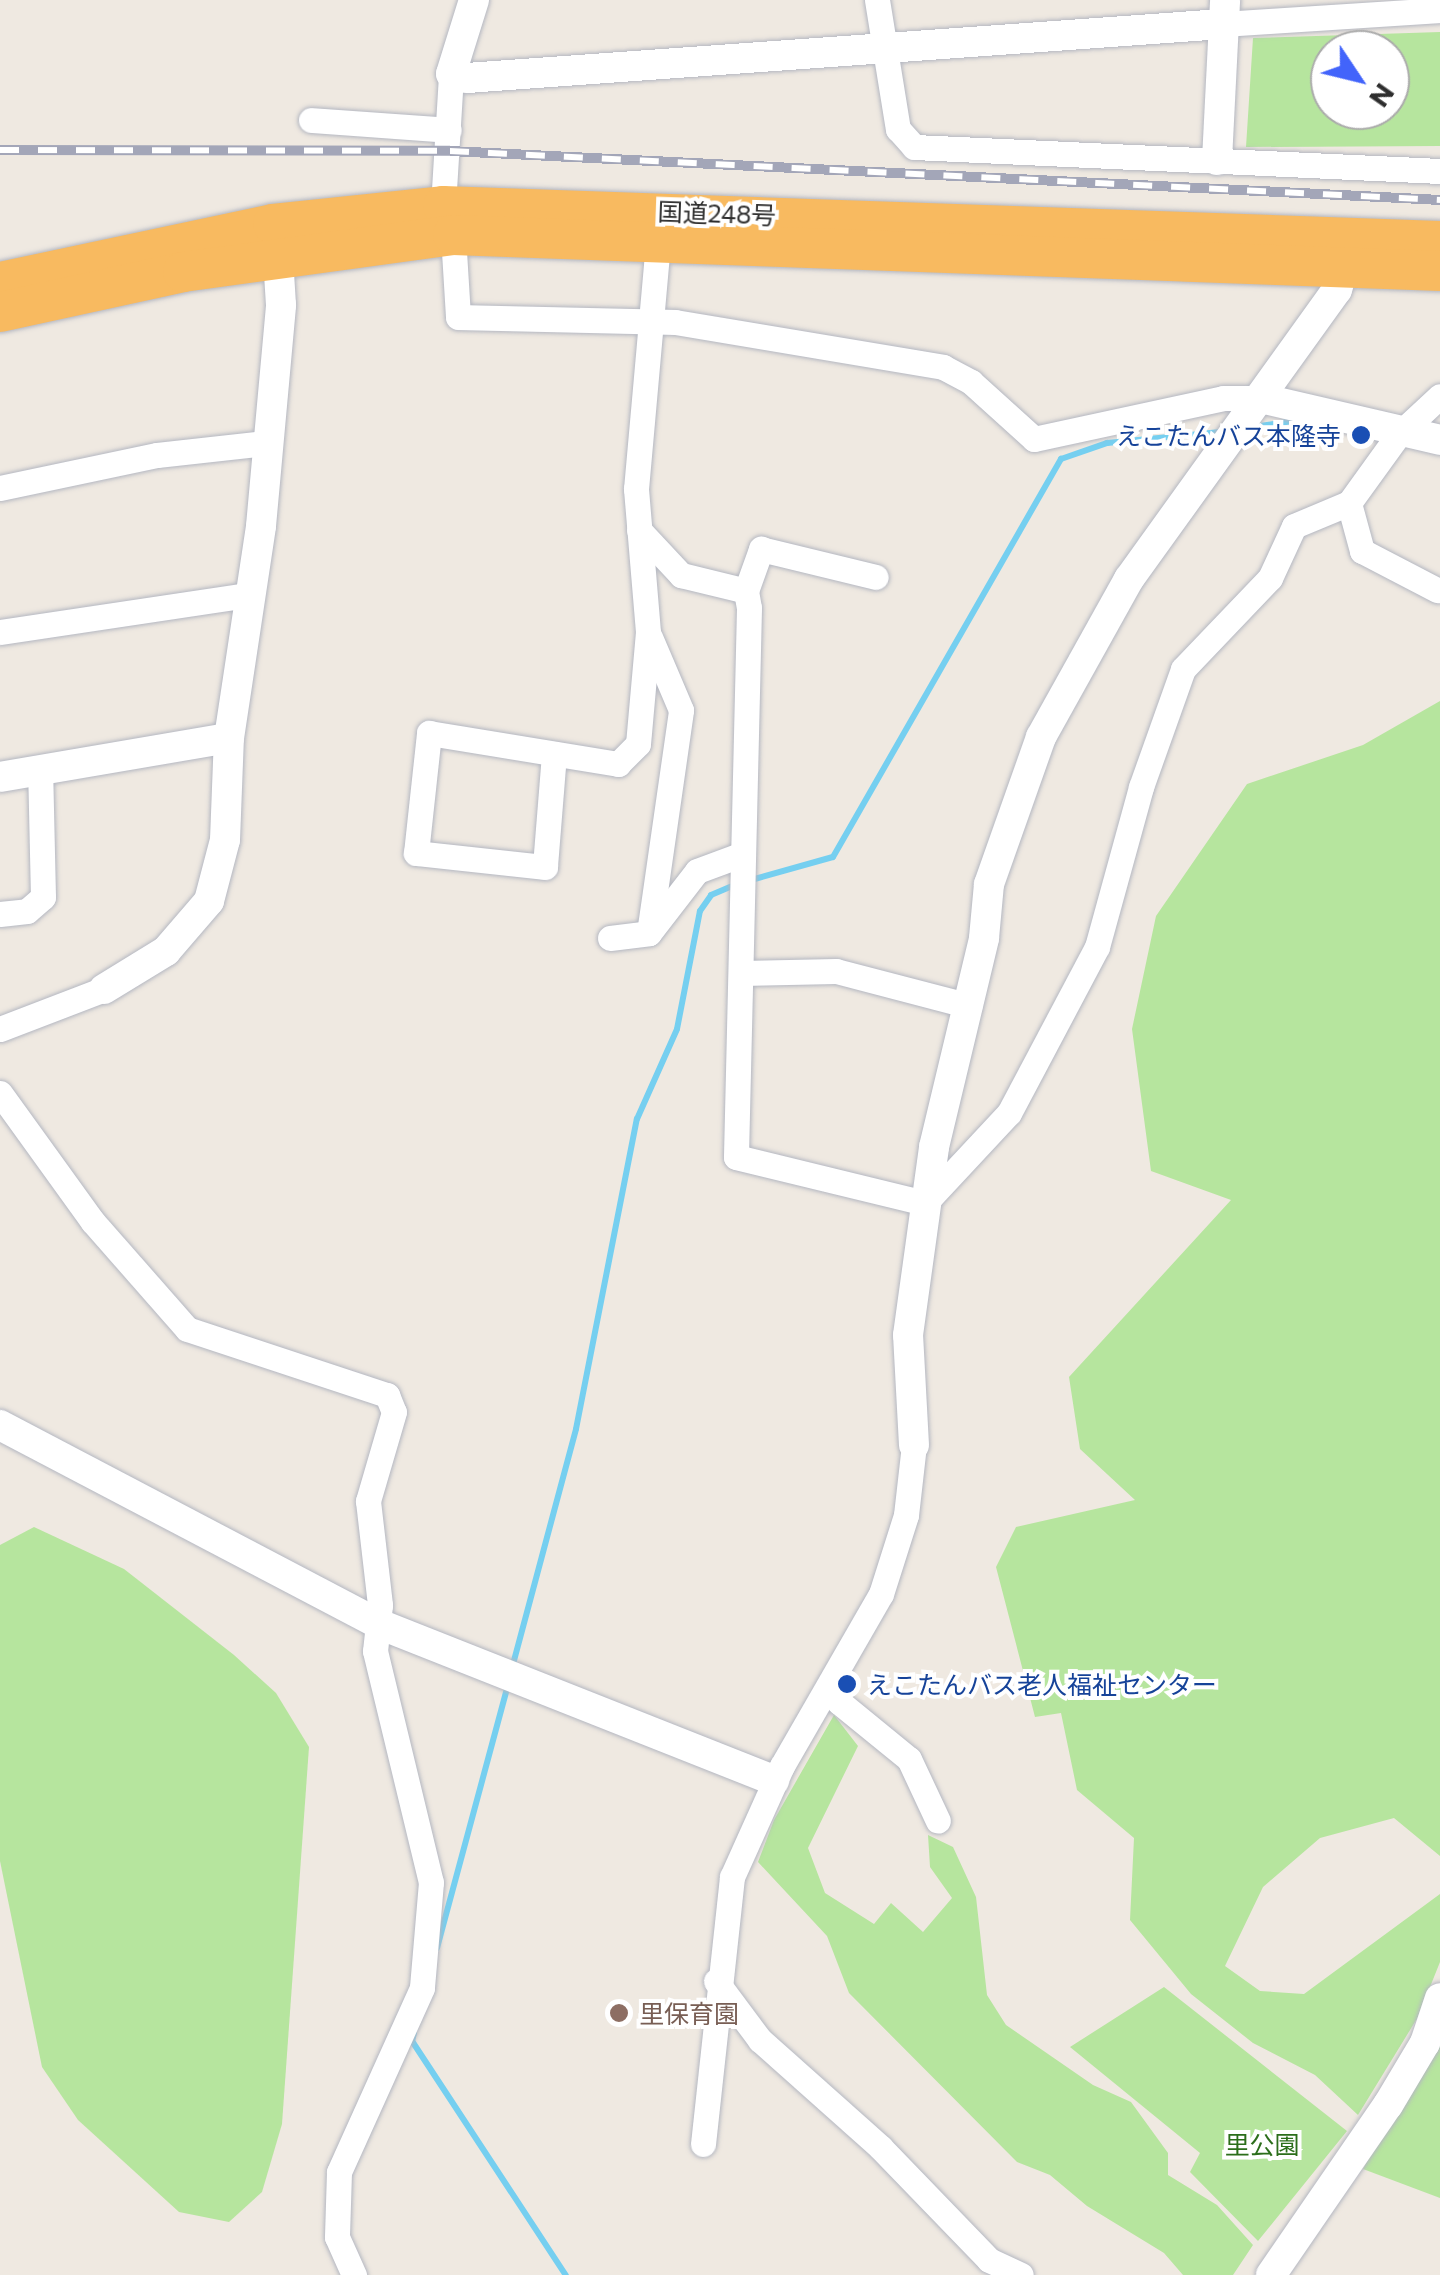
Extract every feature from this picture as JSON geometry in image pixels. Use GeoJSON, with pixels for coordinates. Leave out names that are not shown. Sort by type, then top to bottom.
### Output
{"type":"FeatureCollection","features":[{"type":"Feature","properties":{"kind":"highway","name":"国道248号"},"geometry":{"type":"LineString","coordinates":[[0,312],[448,221]]}},
{"type":"Feature","properties":{"kind":"highway","name":"国道248号"},"geometry":{"type":"LineString","coordinates":[[0,282],[272,224],[448,221],[1349,253],[1440,272]]}},
{"type":"Feature","properties":{"kind":"highway","name":"国道248号"},"geometry":{"type":"LineString","coordinates":[[1349,253],[1440,241]]}},
{"type":"Feature","properties":{"kind":"street"},"geometry":{"type":"LineString","coordinates":[[474,0],[450,74],[448,221],[458,317],[648,320],[943,367],[971,382],[1034,439],[1223,398],[1254,408],[1321,415],[1398,436]]}},
{"type":"Feature","properties":{"kind":"street"},"geometry":{"type":"LineString","coordinates":[[877,0],[898,129],[914,147],[1440,171]]}},
{"type":"Feature","properties":{"kind":"street"},"geometry":{"type":"LineString","coordinates":[[450,74],[537,74],[884,48],[1224,12],[1440,10]]}},
{"type":"Feature","properties":{"kind":"street"},"geometry":{"type":"LineString","coordinates":[[1217,160],[1224,12]]}},
{"type":"Feature","properties":{"kind":"street"},"geometry":{"type":"LineString","coordinates":[[311,120],[448,130]]}},
{"type":"Feature","properties":{"kind":"street"},"geometry":{"type":"LineString","coordinates":[[554,754],[545,867],[416,852],[429,732],[618,764],[638,744],[648,632],[638,530],[648,320],[659,226]]}},
{"type":"Feature","properties":{"kind":"street"},"geometry":{"type":"LineString","coordinates":[[703,2144],[716,1981],[732,1877],[774,1780],[832,1686],[881,1594],[906,1514],[914,1445],[908,1334],[925,1203],[970,1006],[989,884],[1041,736],[1130,579],[1254,408],[1349,253]]}},
{"type":"Feature","properties":{"kind":"street"},"geometry":{"type":"LineString","coordinates":[[0,1029],[104,989],[166,952],[209,901],[225,840],[229,738],[281,305],[278,257]]}},
{"type":"Feature","properties":{"kind":"street"},"geometry":{"type":"LineString","coordinates":[[925,1203],[1009,1112],[1097,947],[1141,787],[1182,669],[1270,578],[1294,526],[1349,503],[1398,436],[1435,417]]}},
{"type":"Feature","properties":{"kind":"street"},"geometry":{"type":"LineString","coordinates":[[0,488],[157,456],[265,443]]}},
{"type":"Feature","properties":{"kind":"street"},"geometry":{"type":"LineString","coordinates":[[1349,503],[1362,551],[1437,590]]}},
{"type":"Feature","properties":{"kind":"street"},"geometry":{"type":"LineString","coordinates":[[638,530],[681,575],[746,592]]}},
{"type":"Feature","properties":{"kind":"street"},"geometry":{"type":"LineString","coordinates":[[876,577],[761,549],[746,592],[736,1157],[925,1203]]}},
{"type":"Feature","properties":{"kind":"street"},"geometry":{"type":"LineString","coordinates":[[0,632],[249,594]]}},
{"type":"Feature","properties":{"kind":"street"},"geometry":{"type":"LineString","coordinates":[[648,632],[682,710],[649,933]]}},
{"type":"Feature","properties":{"kind":"street"},"geometry":{"type":"LineString","coordinates":[[0,777],[229,738]]}},
{"type":"Feature","properties":{"kind":"street"},"geometry":{"type":"LineString","coordinates":[[0,914],[28,911],[43,898],[40,769]]}},
{"type":"Feature","properties":{"kind":"street"},"geometry":{"type":"LineString","coordinates":[[610,938],[649,933],[697,871],[740,856]]}},
{"type":"Feature","properties":{"kind":"street"},"geometry":{"type":"LineString","coordinates":[[741,973],[836,971],[970,1006]]}},
{"type":"Feature","properties":{"kind":"street"},"geometry":{"type":"LineString","coordinates":[[0,1093],[93,1222],[186,1328],[387,1396],[394,1412],[390,1441],[368,1502],[379,1624],[374,1651],[432,1882],[422,1988],[339,2172],[336,2236],[354,2275]]}},
{"type":"Feature","properties":{"kind":"street"},"geometry":{"type":"LineString","coordinates":[[0,1425],[379,1624],[513,1681],[774,1780]]}},
{"type":"Feature","properties":{"kind":"street"},"geometry":{"type":"LineString","coordinates":[[832,1686],[839,1702],[909,1759],[938,1821]]}},
{"type":"Feature","properties":{"kind":"street"},"geometry":{"type":"LineString","coordinates":[[716,1981],[760,2040],[880,2147],[988,2260],[1020,2275]]}},
{"type":"Feature","properties":{"kind":"street"},"geometry":{"type":"LineString","coordinates":[[1271,2275],[1388,2105],[1425,2044],[1440,1998]]}},
{"type":"Feature","properties":{"kind":"green space"},"geometry":{"type":"Polygon","coordinates":[[[1440,32],[1440,146],[1246,147],[1253,38],[1310,36],[1310,130],[1410,130],[1410,33],[1440,32]]]}},
{"type":"Feature","properties":{"kind":"green space"},"geometry":{"type":"Polygon","coordinates":[[[1440,701],[1440,1856],[1394,1818],[1320,1838],[1263,1887],[1225,1966],[1260,1991],[1304,1994],[1440,1894],[1440,1962],[1418,2017],[1358,2115],[1315,2075],[1253,2043],[1191,1994],[1130,1920],[1134,1838],[1077,1790],[1061,1713],[1035,1717],[996,1567],[1016,1527],[1135,1500],[1080,1449],[1069,1377],[1231,1200],[1151,1171],[1132,1029],[1156,916],[1247,784],[1363,745],[1440,701]]]}},
{"type":"Feature","properties":{"kind":"green space"},"geometry":{"type":"Polygon","coordinates":[[[34,1527],[124,1569],[234,1655],[276,1693],[309,1747],[282,2124],[262,2192],[229,2222],[179,2212],[78,2120],[42,2067],[0,1861],[0,1545],[34,1527]]]}},
{"type":"Feature","properties":{"kind":"green space"},"geometry":{"type":"Polygon","coordinates":[[[834,1715],[858,1746],[808,1848],[825,1893],[874,1924],[891,1903],[923,1932],[952,1898],[930,1867],[928,1835],[953,1847],[976,1897],[987,1995],[1006,2025],[1093,2085],[1131,2102],[1168,2153],[1168,2175],[1217,2205],[1253,2245],[1233,2275],[1183,2275],[1164,2253],[1087,2206],[1050,2175],[1017,2162],[849,1993],[827,1936],[758,1862],[774,1820],[834,1715]]]}},
{"type":"Feature","properties":{"kind":"green space","name":"里公園"},"geometry":{"type":"Polygon","coordinates":[[[1164,1987],[1347,2131],[1258,2241],[1190,2172],[1200,2153],[1070,2047],[1164,1987]]]}},
{"type":"Feature","properties":{"kind":"green space"},"geometry":{"type":"Polygon","coordinates":[[[1440,2020],[1440,2198],[1363,2169],[1440,2020]]]}},
{"type":"Feature","properties":{"kind":"waterway"},"geometry":{"type":"LineString","coordinates":[[1253,427],[1300,420]]}},
{"type":"Feature","properties":{"kind":"waterway"},"geometry":{"type":"LineString","coordinates":[[751,880],[833,857],[1061,459],[1107,443],[1220,432]]}},
{"type":"Feature","properties":{"kind":"waterway"},"geometry":{"type":"LineString","coordinates":[[512,1668],[576,1429],[637,1119],[677,1029],[700,911],[711,895],[734,885]]}},
{"type":"Feature","properties":{"kind":"waterway"},"geometry":{"type":"LineString","coordinates":[[437,1948],[508,1685]]}},
{"type":"Feature","properties":{"kind":"waterway"},"geometry":{"type":"LineString","coordinates":[[414,2033],[412,2041],[566,2275]]}},
{"type":"Feature","properties":{"kind":"railway"},"geometry":{"type":"LineString","coordinates":[[0,150],[450,151],[1440,200]]}},
{"type":"Feature","properties":{"kind":"place","name":"えこたんバス本隆寺"},"geometry":{"type":"Point","coordinates":[1361,435]}},
{"type":"Feature","properties":{"kind":"place","name":"えこたんバス老人福祉センター"},"geometry":{"type":"Point","coordinates":[847,1684]}},
{"type":"Feature","properties":{"kind":"place","name":"里保育園"},"geometry":{"type":"Point","coordinates":[619,2013]}}]}
